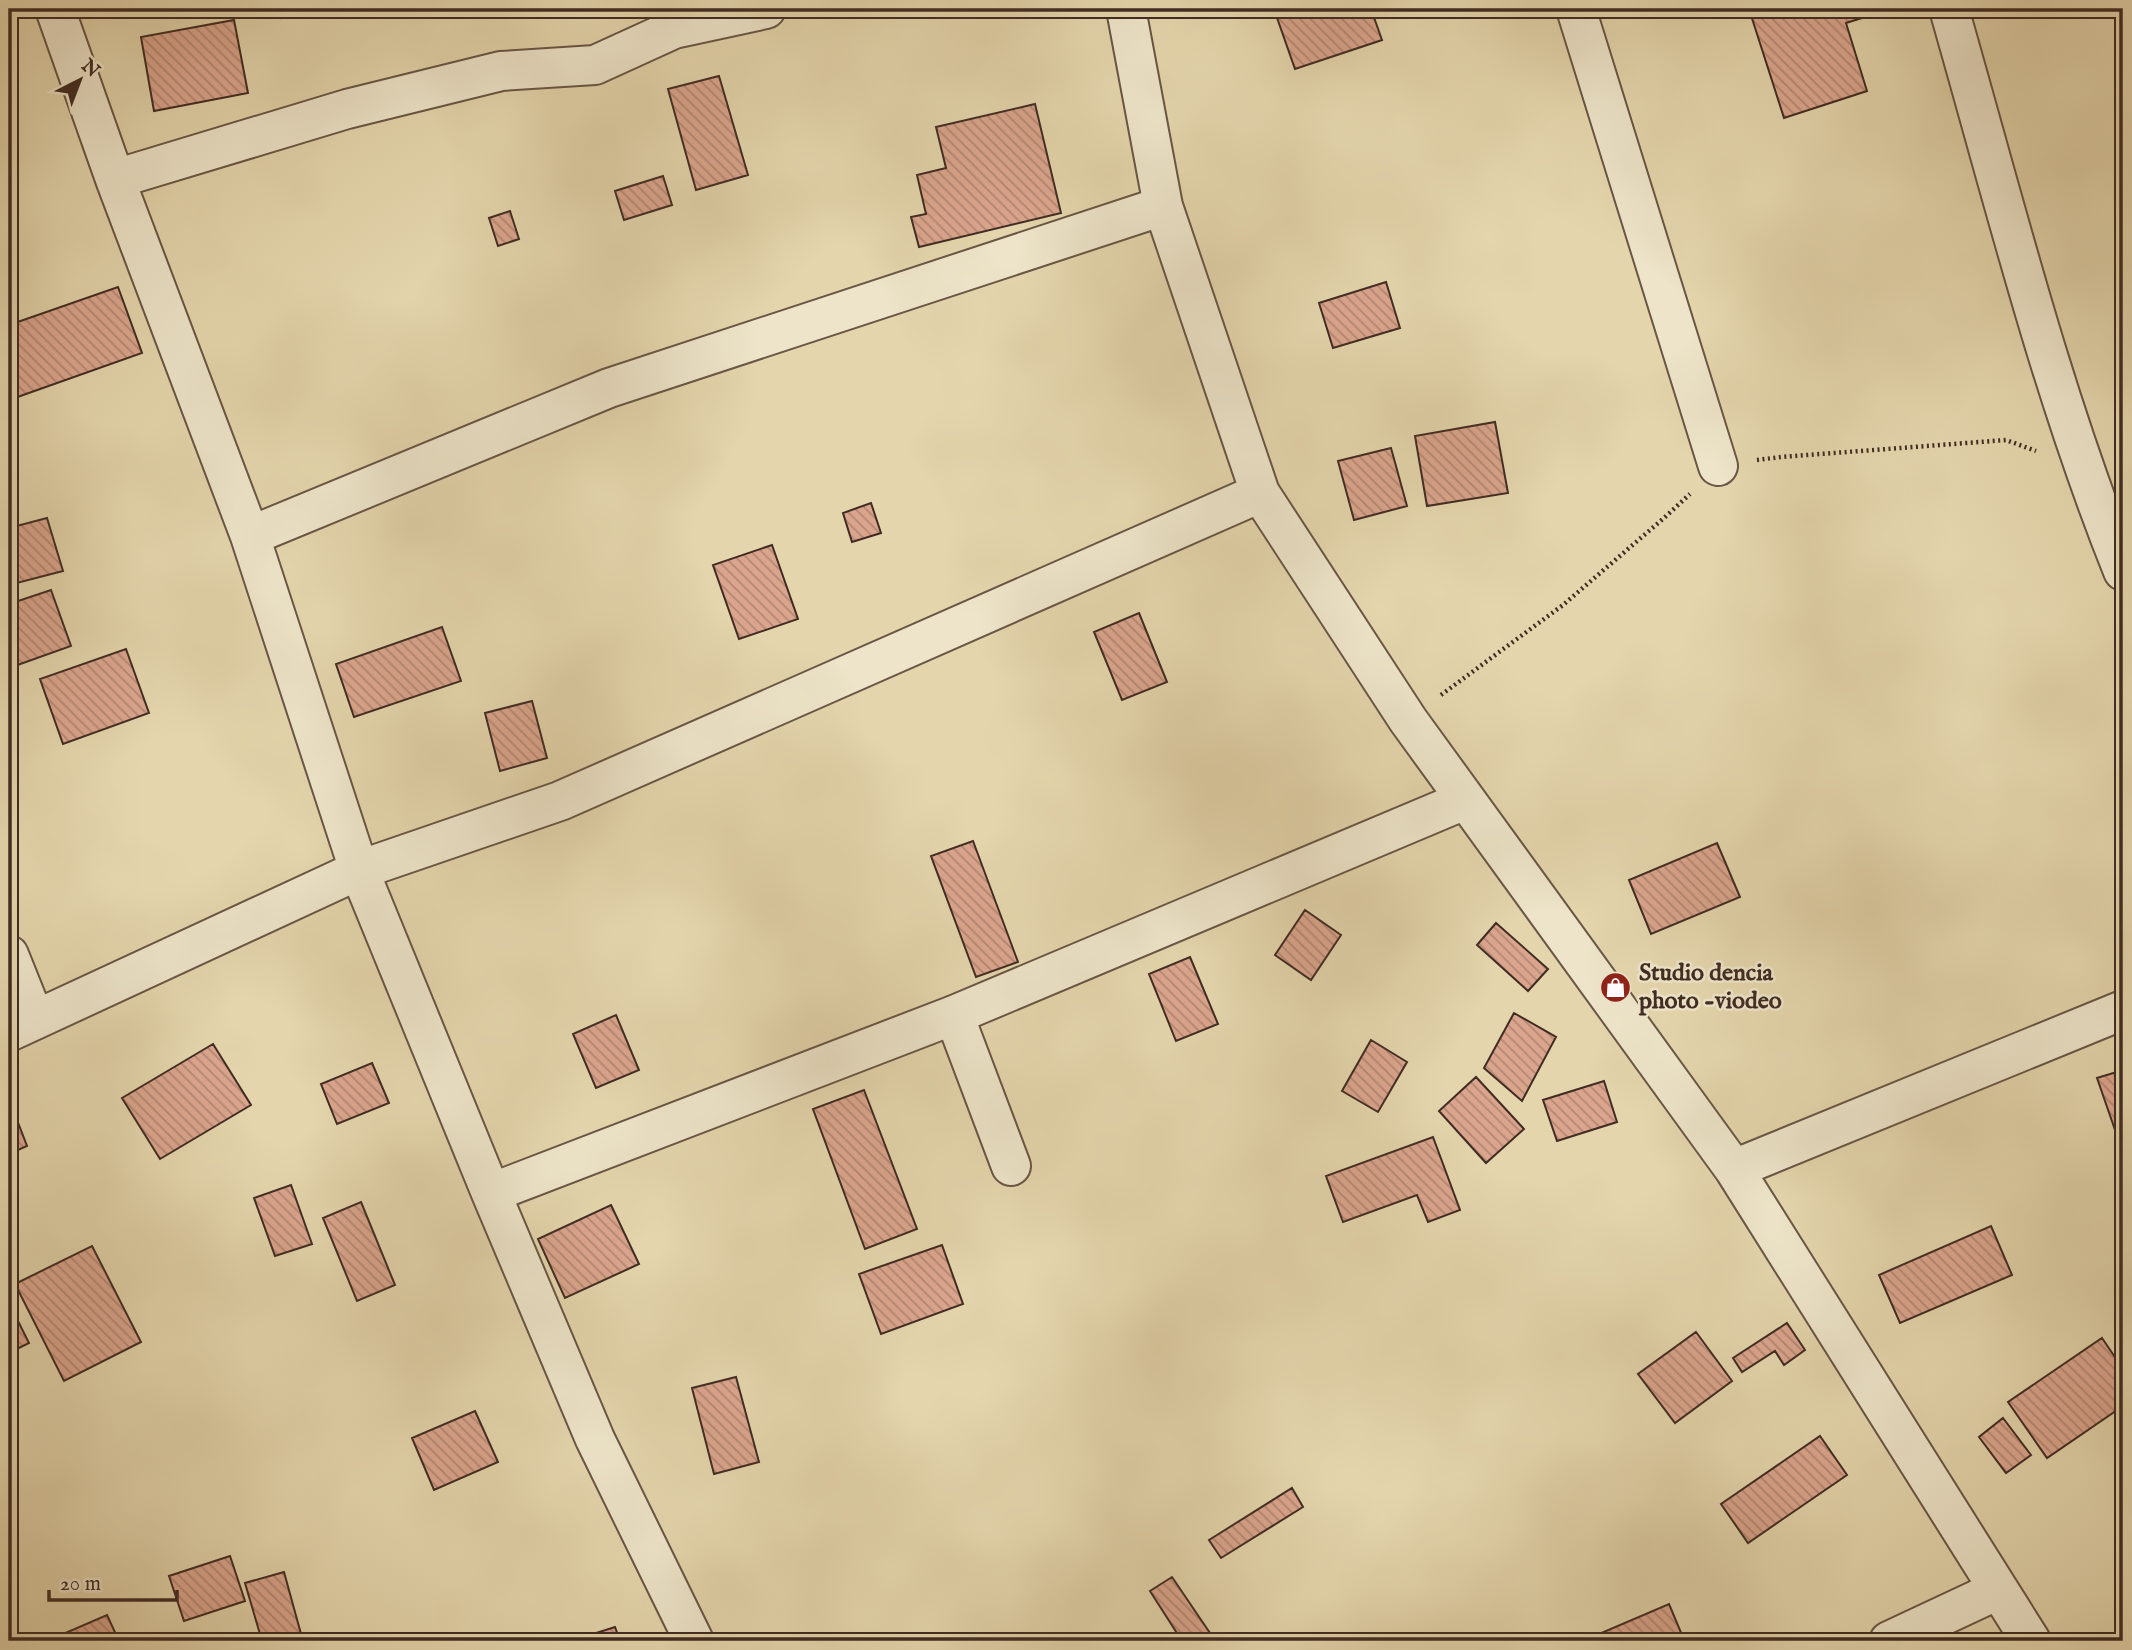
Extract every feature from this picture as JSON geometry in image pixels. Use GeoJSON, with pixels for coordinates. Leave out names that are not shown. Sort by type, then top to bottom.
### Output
{"type":"FeatureCollection","features":[{"type":"Feature","properties":{"kind":"street"},"geometry":{"type":"LineString","coordinates":[[55,9],[115,179],[250,536],[359,870],[595,1439],[694,1641]]}},
{"type":"Feature","properties":{"kind":"street"},"geometry":{"type":"LineString","coordinates":[[115,179],[347,109],[501,71],[595,65],[674,29],[766,9]]}},
{"type":"Feature","properties":{"kind":"street"},"geometry":{"type":"LineString","coordinates":[[1126,9],[1163,206],[1259,493],[1408,720],[1734,1168],[2031,1641]]}},
{"type":"Feature","properties":{"kind":"street"},"geometry":{"type":"LineString","coordinates":[[1576,9],[1718,466]]}},
{"type":"Feature","properties":{"kind":"street"},"geometry":{"type":"LineString","coordinates":[[1949,9],[2057,385],[2102,493],[2123,571]]}},
{"type":"Feature","properties":{"kind":"street"},"geometry":{"type":"LineString","coordinates":[[250,536],[609,387],[1163,206]]}},
{"type":"Feature","properties":{"kind":"street"},"geometry":{"type":"LineString","coordinates":[[9,955],[22,1026],[359,870],[560,801],[1259,493]]}},
{"type":"Feature","properties":{"kind":"street"},"geometry":{"type":"LineString","coordinates":[[491,1193],[954,1015],[1465,800]]}},
{"type":"Feature","properties":{"kind":"street"},"geometry":{"type":"LineString","coordinates":[[1734,1168],[2123,1010]]}},
{"type":"Feature","properties":{"kind":"street"},"geometry":{"type":"LineString","coordinates":[[954,1015],[1011,1166]]}},
{"type":"Feature","properties":{"kind":"street"},"geometry":{"type":"LineString","coordinates":[[1889,1641],[1998,1590]]}},
{"type":"Feature","properties":{"kind":"path"},"geometry":{"type":"LineString","coordinates":[[1408,720],[1563,605],[1664,518],[1718,466],[1781,457],[2006,440],[2102,493]]}},
{"type":"Feature","properties":{"kind":"building"},"geometry":{"type":"Polygon","coordinates":[[[278,9],[318,9],[281,18],[278,9]]]}},
{"type":"Feature","properties":{"kind":"building"},"geometry":{"type":"Polygon","coordinates":[[[1283,9],[1371,9],[1382,40],[1295,69],[1275,12],[1283,9]]]}},
{"type":"Feature","properties":{"kind":"building"},"geometry":{"type":"Polygon","coordinates":[[[1749,9],[1891,9],[1846,23],[1867,91],[1784,118],[1749,9]]]}},
{"type":"Feature","properties":{"kind":"building"},"geometry":{"type":"Polygon","coordinates":[[[234,20],[248,93],[154,111],[141,37],[234,20]]]}},
{"type":"Feature","properties":{"kind":"building"},"geometry":{"type":"Polygon","coordinates":[[[719,76],[748,175],[696,190],[668,89],[719,76]]]}},
{"type":"Feature","properties":{"kind":"building"},"geometry":{"type":"Polygon","coordinates":[[[1035,104],[1061,213],[919,247],[911,217],[926,214],[917,175],[946,168],[936,127],[1035,104]]]}},
{"type":"Feature","properties":{"kind":"building"},"geometry":{"type":"Polygon","coordinates":[[[663,176],[672,205],[624,220],[615,191],[663,176]]]}},
{"type":"Feature","properties":{"kind":"building"},"geometry":{"type":"Polygon","coordinates":[[[510,211],[519,239],[498,246],[489,218],[510,211]]]}},
{"type":"Feature","properties":{"kind":"building"},"geometry":{"type":"Polygon","coordinates":[[[1386,282],[1400,328],[1333,348],[1319,303],[1386,282]]]}},
{"type":"Feature","properties":{"kind":"building"},"geometry":{"type":"Polygon","coordinates":[[[118,287],[142,353],[9,400],[9,325],[118,287]]]}},
{"type":"Feature","properties":{"kind":"building"},"geometry":{"type":"Polygon","coordinates":[[[1495,422],[1508,493],[1427,506],[1415,436],[1495,422]]]}},
{"type":"Feature","properties":{"kind":"building"},"geometry":{"type":"Polygon","coordinates":[[[1391,448],[1407,506],[1354,520],[1338,461],[1391,448]]]}},
{"type":"Feature","properties":{"kind":"building"},"geometry":{"type":"Polygon","coordinates":[[[871,503],[881,533],[852,542],[843,513],[871,503]]]}},
{"type":"Feature","properties":{"kind":"building"},"geometry":{"type":"Polygon","coordinates":[[[47,518],[63,571],[9,585],[9,528],[47,518]]]}},
{"type":"Feature","properties":{"kind":"building"},"geometry":{"type":"Polygon","coordinates":[[[772,545],[798,619],[739,639],[713,565],[772,545]]]}},
{"type":"Feature","properties":{"kind":"building"},"geometry":{"type":"Polygon","coordinates":[[[51,590],[71,646],[9,668],[9,604],[51,590]]]}},
{"type":"Feature","properties":{"kind":"building"},"geometry":{"type":"Polygon","coordinates":[[[1139,613],[1167,682],[1122,700],[1094,632],[1139,613]]]}},
{"type":"Feature","properties":{"kind":"building"},"geometry":{"type":"Polygon","coordinates":[[[442,627],[461,681],[354,717],[336,664],[442,627]]]}},
{"type":"Feature","properties":{"kind":"building"},"geometry":{"type":"Polygon","coordinates":[[[126,649],[149,713],[63,744],[40,679],[126,649]]]}},
{"type":"Feature","properties":{"kind":"building"},"geometry":{"type":"Polygon","coordinates":[[[532,701],[547,758],[500,771],[485,713],[532,701]]]}},
{"type":"Feature","properties":{"kind":"building"},"geometry":{"type":"Polygon","coordinates":[[[973,841],[1018,962],[976,977],[931,856],[973,841]]]}},
{"type":"Feature","properties":{"kind":"building"},"geometry":{"type":"Polygon","coordinates":[[[1717,843],[1740,897],[1651,934],[1629,880],[1717,843]]]}},
{"type":"Feature","properties":{"kind":"building"},"geometry":{"type":"Polygon","coordinates":[[[1305,910],[1341,935],[1311,980],[1275,955],[1305,910]]]}},
{"type":"Feature","properties":{"kind":"building"},"geometry":{"type":"Polygon","coordinates":[[[1496,923],[1548,969],[1528,991],[1477,945],[1496,923]]]}},
{"type":"Feature","properties":{"kind":"building"},"geometry":{"type":"Polygon","coordinates":[[[1190,957],[1218,1024],[1176,1041],[1149,974],[1190,957]]]}},
{"type":"Feature","properties":{"kind":"building"},"geometry":{"type":"Polygon","coordinates":[[[1514,1013],[1556,1037],[1522,1101],[1484,1068],[1514,1013]]]}},
{"type":"Feature","properties":{"kind":"building"},"geometry":{"type":"Polygon","coordinates":[[[616,1015],[639,1070],[596,1088],[573,1034],[616,1015]]]}},
{"type":"Feature","properties":{"kind":"building"},"geometry":{"type":"Polygon","coordinates":[[[1371,1040],[1407,1062],[1378,1112],[1342,1091],[1371,1040]]]}},
{"type":"Feature","properties":{"kind":"building"},"geometry":{"type":"Polygon","coordinates":[[[213,1044],[251,1105],[160,1159],[122,1098],[213,1044]]]}},
{"type":"Feature","properties":{"kind":"building"},"geometry":{"type":"Polygon","coordinates":[[[372,1063],[389,1103],[337,1124],[321,1084],[372,1063]]]}},
{"type":"Feature","properties":{"kind":"building"},"geometry":{"type":"Polygon","coordinates":[[[2123,1070],[2123,1153],[2097,1078],[2123,1070]]]}},
{"type":"Feature","properties":{"kind":"building"},"geometry":{"type":"Polygon","coordinates":[[[1476,1077],[1524,1129],[1486,1163],[1439,1111],[1476,1077]]]}},
{"type":"Feature","properties":{"kind":"building"},"geometry":{"type":"Polygon","coordinates":[[[1604,1081],[1617,1122],[1557,1141],[1543,1100],[1604,1081]]]}},
{"type":"Feature","properties":{"kind":"building"},"geometry":{"type":"Polygon","coordinates":[[[864,1090],[917,1229],[865,1249],[813,1109],[864,1090]]]}},
{"type":"Feature","properties":{"kind":"building"},"geometry":{"type":"Polygon","coordinates":[[[9,1099],[27,1146],[9,1154],[9,1099]]]}},
{"type":"Feature","properties":{"kind":"building"},"geometry":{"type":"Polygon","coordinates":[[[1433,1137],[1460,1210],[1428,1222],[1417,1195],[1343,1222],[1326,1176],[1433,1137]]]}},
{"type":"Feature","properties":{"kind":"building"},"geometry":{"type":"Polygon","coordinates":[[[291,1185],[312,1244],[275,1256],[254,1198],[291,1185]]]}},
{"type":"Feature","properties":{"kind":"building"},"geometry":{"type":"Polygon","coordinates":[[[361,1202],[395,1285],[357,1301],[323,1218],[361,1202]]]}},
{"type":"Feature","properties":{"kind":"building"},"geometry":{"type":"Polygon","coordinates":[[[611,1205],[639,1264],[565,1298],[538,1239],[611,1205]]]}},
{"type":"Feature","properties":{"kind":"building"},"geometry":{"type":"Polygon","coordinates":[[[1991,1226],[2012,1275],[1900,1323],[1879,1275],[1991,1226]]]}},
{"type":"Feature","properties":{"kind":"building"},"geometry":{"type":"Polygon","coordinates":[[[942,1245],[963,1304],[881,1334],[859,1274],[942,1245]]]}},
{"type":"Feature","properties":{"kind":"building"},"geometry":{"type":"Polygon","coordinates":[[[92,1246],[141,1342],[64,1381],[15,1284],[92,1246]]]}},
{"type":"Feature","properties":{"kind":"building"},"geometry":{"type":"Polygon","coordinates":[[[9,1303],[29,1343],[9,1353],[9,1303]]]}},
{"type":"Feature","properties":{"kind":"building"},"geometry":{"type":"Polygon","coordinates":[[[1787,1323],[1805,1350],[1784,1365],[1775,1351],[1742,1372],[1733,1358],[1787,1323]]]}},
{"type":"Feature","properties":{"kind":"building"},"geometry":{"type":"Polygon","coordinates":[[[1696,1332],[1732,1381],[1675,1423],[1638,1374],[1696,1332]]]}},
{"type":"Feature","properties":{"kind":"building"},"geometry":{"type":"Polygon","coordinates":[[[2102,1338],[2123,1369],[2123,1406],[2047,1458],[2008,1402],[2102,1338]]]}},
{"type":"Feature","properties":{"kind":"building"},"geometry":{"type":"Polygon","coordinates":[[[736,1377],[759,1462],[714,1474],[692,1388],[736,1377]]]}},
{"type":"Feature","properties":{"kind":"building"},"geometry":{"type":"Polygon","coordinates":[[[475,1411],[498,1462],[434,1490],[412,1438],[475,1411]]]}},
{"type":"Feature","properties":{"kind":"building"},"geometry":{"type":"Polygon","coordinates":[[[2003,1418],[2031,1455],[2006,1473],[1979,1437],[2003,1418]]]}},
{"type":"Feature","properties":{"kind":"building"},"geometry":{"type":"Polygon","coordinates":[[[1820,1436],[1847,1475],[1748,1543],[1721,1504],[1820,1436]]]}},
{"type":"Feature","properties":{"kind":"building"},"geometry":{"type":"Polygon","coordinates":[[[1292,1488],[1303,1507],[1221,1558],[1209,1540],[1292,1488]]]}},
{"type":"Feature","properties":{"kind":"building"},"geometry":{"type":"Polygon","coordinates":[[[230,1556],[245,1601],[184,1621],[169,1576],[230,1556]]]}},
{"type":"Feature","properties":{"kind":"building"},"geometry":{"type":"Polygon","coordinates":[[[284,1572],[301,1634],[275,1641],[262,1641],[245,1583],[284,1572]]]}},
{"type":"Feature","properties":{"kind":"building"},"geometry":{"type":"Polygon","coordinates":[[[1172,1577],[1214,1639],[1211,1641],[1182,1641],[1150,1591],[1172,1577]]]}},
{"type":"Feature","properties":{"kind":"building"},"geometry":{"type":"Polygon","coordinates":[[[1669,1604],[1682,1635],[1669,1641],[1594,1641],[1592,1637],[1669,1604]]]}},
{"type":"Feature","properties":{"kind":"building"},"geometry":{"type":"Polygon","coordinates":[[[107,1615],[119,1641],[47,1641],[107,1615]]]}},
{"type":"Feature","properties":{"kind":"building"},"geometry":{"type":"Polygon","coordinates":[[[615,1627],[620,1641],[571,1641],[615,1627]]]}},
{"type":"Feature","properties":{"kind":"place","name":"Studio dencia photo -viodeo"},"geometry":{"type":"Point","coordinates":[1616,987]}}]}
